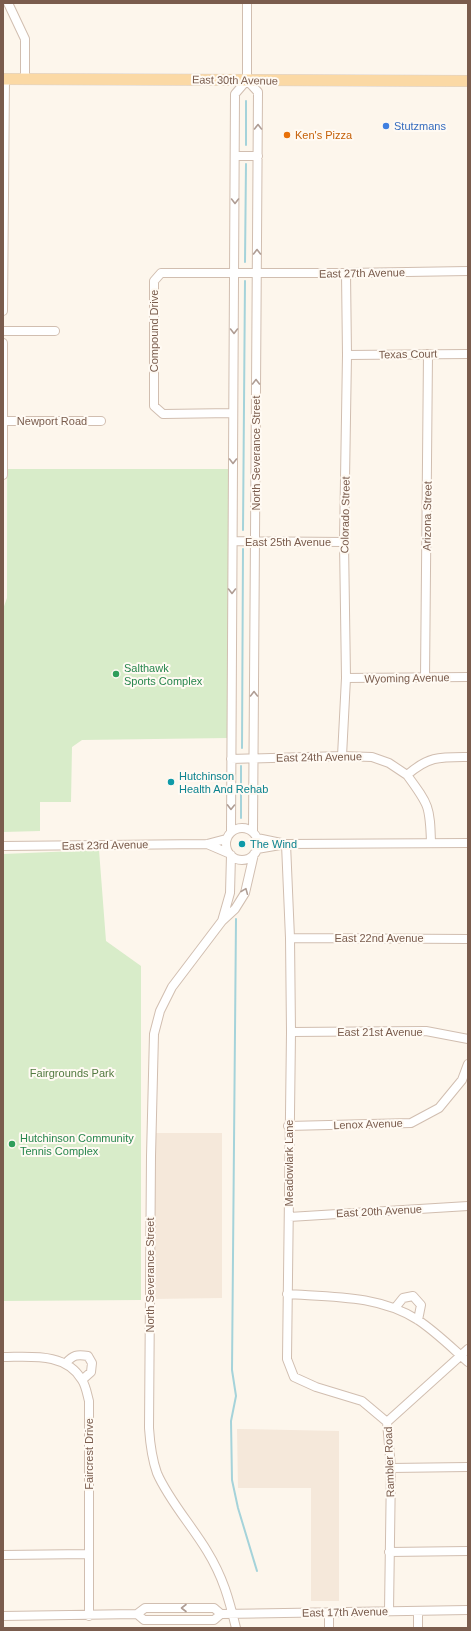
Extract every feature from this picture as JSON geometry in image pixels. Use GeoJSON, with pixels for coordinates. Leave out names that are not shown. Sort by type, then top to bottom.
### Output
{"type":"FeatureCollection","features":[{"type":"Feature","properties":{"kind":"main road","name":"East 30th Avenue"},"geometry":{"type":"LineString","coordinates":[[4,78],[468,81]]}},
{"type":"Feature","properties":{"kind":"street"},"geometry":{"type":"LineString","coordinates":[[8,3],[24,39],[25,78]]}},
{"type":"Feature","properties":{"kind":"street"},"geometry":{"type":"LineString","coordinates":[[247,3],[247,80]]}},
{"type":"Feature","properties":{"kind":"street"},"geometry":{"type":"LineString","coordinates":[[3,311],[4,78]]}},
{"type":"Feature","properties":{"kind":"street","name":"North Severance Street"},"geometry":{"type":"LineString","coordinates":[[231,832],[235,94],[247,80],[258,92],[253,758],[255,835]]}},
{"type":"Feature","properties":{"kind":"street"},"geometry":{"type":"LineString","coordinates":[[235,156],[258,156]]}},
{"type":"Feature","properties":{"kind":"street","name":"East 27th Avenue"},"geometry":{"type":"LineString","coordinates":[[257,273],[468,271]]}},
{"type":"Feature","properties":{"kind":"street","name":"Compound Drive"},"geometry":{"type":"LineString","coordinates":[[233,413],[163,414],[154,406],[154,281],[161,273],[257,273]]}},
{"type":"Feature","properties":{"kind":"street","name":"Colorado Street"},"geometry":{"type":"LineString","coordinates":[[342,756],[346,678],[344,542],[347,355],[346,273]]}},
{"type":"Feature","properties":{"kind":"street"},"geometry":{"type":"LineString","coordinates":[[3,331],[55,331]]}},
{"type":"Feature","properties":{"kind":"street"},"geometry":{"type":"LineString","coordinates":[[3,343],[3,475]]}},
{"type":"Feature","properties":{"kind":"street","name":"Arizona Street"},"geometry":{"type":"LineString","coordinates":[[425,678],[428,354]]}},
{"type":"Feature","properties":{"kind":"street","name":"Texas Court"},"geometry":{"type":"LineString","coordinates":[[347,355],[468,354]]}},
{"type":"Feature","properties":{"kind":"street","name":"Newport Road"},"geometry":{"type":"LineString","coordinates":[[3,421],[101,421]]}},
{"type":"Feature","properties":{"kind":"street","name":"East 25th Avenue"},"geometry":{"type":"LineString","coordinates":[[233,541],[344,542]]}},
{"type":"Feature","properties":{"kind":"street","name":"Wyoming Avenue"},"geometry":{"type":"LineString","coordinates":[[346,678],[468,677]]}},
{"type":"Feature","properties":{"kind":"street","name":"East 24th Avenue"},"geometry":{"type":"LineString","coordinates":[[231,759],[342,756],[372,757],[393,765],[407,775]]}},
{"type":"Feature","properties":{"kind":"street"},"geometry":{"type":"LineString","coordinates":[[431,843],[430,814],[425,800],[407,775],[417,766],[429,759],[468,757]]}},
{"type":"Feature","properties":{"kind":"street"},"geometry":{"type":"LineString","coordinates":[[286,844],[255,835],[244,827],[235,829],[226,839],[226,846],[229,854],[243,860],[256,852],[286,844],[468,843]]}},
{"type":"Feature","properties":{"kind":"street"},"geometry":{"type":"LineString","coordinates":[[255,835],[256,852]]}},
{"type":"Feature","properties":{"kind":"street","name":"East 23rd Avenue"},"geometry":{"type":"LineString","coordinates":[[3,846],[207,844],[226,839]]}},
{"type":"Feature","properties":{"kind":"street","name":"East 23rd Avenue"},"geometry":{"type":"LineString","coordinates":[[207,844],[229,854]]}},
{"type":"Feature","properties":{"kind":"street","name":"Meadowlark Lane"},"geometry":{"type":"LineString","coordinates":[[286,844],[290,938],[287,1359],[294,1376],[316,1387],[362,1401],[387,1422]]}},
{"type":"Feature","properties":{"kind":"street","name":"North Severance Street"},"geometry":{"type":"LineString","coordinates":[[236,1628],[228,1594],[207,1551],[158,1473],[150,1446],[151,1156],[154,1034],[160,1011],[172,987],[222,921],[235,909],[245,893],[256,852]]}},
{"type":"Feature","properties":{"kind":"street","name":"North Severance Street"},"geometry":{"type":"LineString","coordinates":[[222,921],[230,893],[229,854]]}},
{"type":"Feature","properties":{"kind":"street","name":"East 22nd Avenue"},"geometry":{"type":"LineString","coordinates":[[290,938],[468,938]]}},
{"type":"Feature","properties":{"kind":"street","name":"East 21st Avenue"},"geometry":{"type":"LineString","coordinates":[[290,1032],[426,1031],[468,1039]]}},
{"type":"Feature","properties":{"kind":"street","name":"Lenox Avenue"},"geometry":{"type":"LineString","coordinates":[[288,1126],[411,1123],[439,1108],[462,1080],[468,1064]]}},
{"type":"Feature","properties":{"kind":"street","name":"East 20th Avenue"},"geometry":{"type":"LineString","coordinates":[[289,1217],[468,1206]]}},
{"type":"Feature","properties":{"kind":"street"},"geometry":{"type":"LineString","coordinates":[[287,1294],[354,1298],[377,1302],[395,1308],[418,1320],[465,1359]]}},
{"type":"Feature","properties":{"kind":"street"},"geometry":{"type":"LineString","coordinates":[[395,1308],[403,1298],[413,1296],[421,1305],[418,1320]]}},
{"type":"Feature","properties":{"kind":"street","name":"Rambler Road"},"geometry":{"type":"LineString","coordinates":[[389,1611],[391,1468],[387,1422],[465,1359],[468,1349]]}},
{"type":"Feature","properties":{"kind":"street"},"geometry":{"type":"LineString","coordinates":[[66,1363],[71,1357],[77,1354],[88,1356],[92,1364],[91,1372],[82,1380]]}},
{"type":"Feature","properties":{"kind":"street","name":"Faircrest Drive"},"geometry":{"type":"LineString","coordinates":[[3,1357],[47,1357],[66,1363],[82,1380],[89,1401],[89,1616]]}},
{"type":"Feature","properties":{"kind":"street"},"geometry":{"type":"LineString","coordinates":[[391,1468],[468,1467]]}},
{"type":"Feature","properties":{"kind":"street"},"geometry":{"type":"LineString","coordinates":[[389,1552],[468,1551]]}},
{"type":"Feature","properties":{"kind":"street"},"geometry":{"type":"LineString","coordinates":[[3,1555],[89,1554]]}},
{"type":"Feature","properties":{"kind":"street","name":"East 17th Avenue"},"geometry":{"type":"LineString","coordinates":[[3,1616],[89,1616],[137,1614],[145,1608],[214,1608],[221,1614],[468,1610]]}},
{"type":"Feature","properties":{"kind":"street"},"geometry":{"type":"LineString","coordinates":[[418,1611],[418,1628]]}},
{"type":"Feature","properties":{"kind":"street"},"geometry":{"type":"LineString","coordinates":[[329,1612],[329,1628]]}},
{"type":"Feature","properties":{"kind":"street","name":"East 17th Avenue"},"geometry":{"type":"LineString","coordinates":[[137,1614],[144,1620],[214,1620],[221,1614]]}},
{"type":"Feature","properties":{"kind":"shaded area"},"geometry":{"type":"Polygon","coordinates":[[[156,1133],[222,1133],[222,1298],[153,1299],[156,1133]]]}},
{"type":"Feature","properties":{"kind":"shaded area"},"geometry":{"type":"Polygon","coordinates":[[[237,1429],[339,1431],[339,1601],[311,1601],[311,1488],[238,1488],[237,1429]]]}},
{"type":"Feature","properties":{"kind":"green space","name":"Salthawk Sports Complex"},"geometry":{"type":"Polygon","coordinates":[[[7,469],[229,469],[228,738],[82,740],[72,747],[71,802],[40,802],[40,831],[3,832],[3,609],[7,598],[7,469]]]}},
{"type":"Feature","properties":{"kind":"green space","name":"Fairgrounds Park"},"geometry":{"type":"Polygon","coordinates":[[[99,850],[106,941],[141,966],[141,1300],[3,1301],[3,854],[99,850]]]}},
{"type":"Feature","properties":{"kind":"waterway"},"geometry":{"type":"LineString","coordinates":[[246,101],[246,145]]}},
{"type":"Feature","properties":{"kind":"waterway"},"geometry":{"type":"LineString","coordinates":[[245,262],[246,164]]}},
{"type":"Feature","properties":{"kind":"waterway"},"geometry":{"type":"LineString","coordinates":[[243,530],[245,281]]}},
{"type":"Feature","properties":{"kind":"waterway"},"geometry":{"type":"LineString","coordinates":[[242,748],[243,549]]}},
{"type":"Feature","properties":{"kind":"waterway"},"geometry":{"type":"LineString","coordinates":[[241,766],[241,818]]}},
{"type":"Feature","properties":{"kind":"waterway"},"geometry":{"type":"LineString","coordinates":[[236,919],[232,1370],[236,1396],[231,1421],[232,1480],[238,1508],[257,1571]]}},
{"type":"Feature","properties":{"kind":"place","name":"Stutzmans"},"geometry":{"type":"Point","coordinates":[386,126]}},
{"type":"Feature","properties":{"kind":"place","name":"Ken's Pizza"},"geometry":{"type":"Point","coordinates":[287,135]}},
{"type":"Feature","properties":{"kind":"place","name":"Salthawk Sports Complex"},"geometry":{"type":"Point","coordinates":[116,674]}},
{"type":"Feature","properties":{"kind":"place","name":"Hutchinson Health And Rehab"},"geometry":{"type":"Point","coordinates":[171,782]}},
{"type":"Feature","properties":{"kind":"place","name":"The Wind"},"geometry":{"type":"Point","coordinates":[242,844]}},
{"type":"Feature","properties":{"kind":"place","name":"Hutchinson Community Tennis Complex"},"geometry":{"type":"Point","coordinates":[12,1144]}}]}
